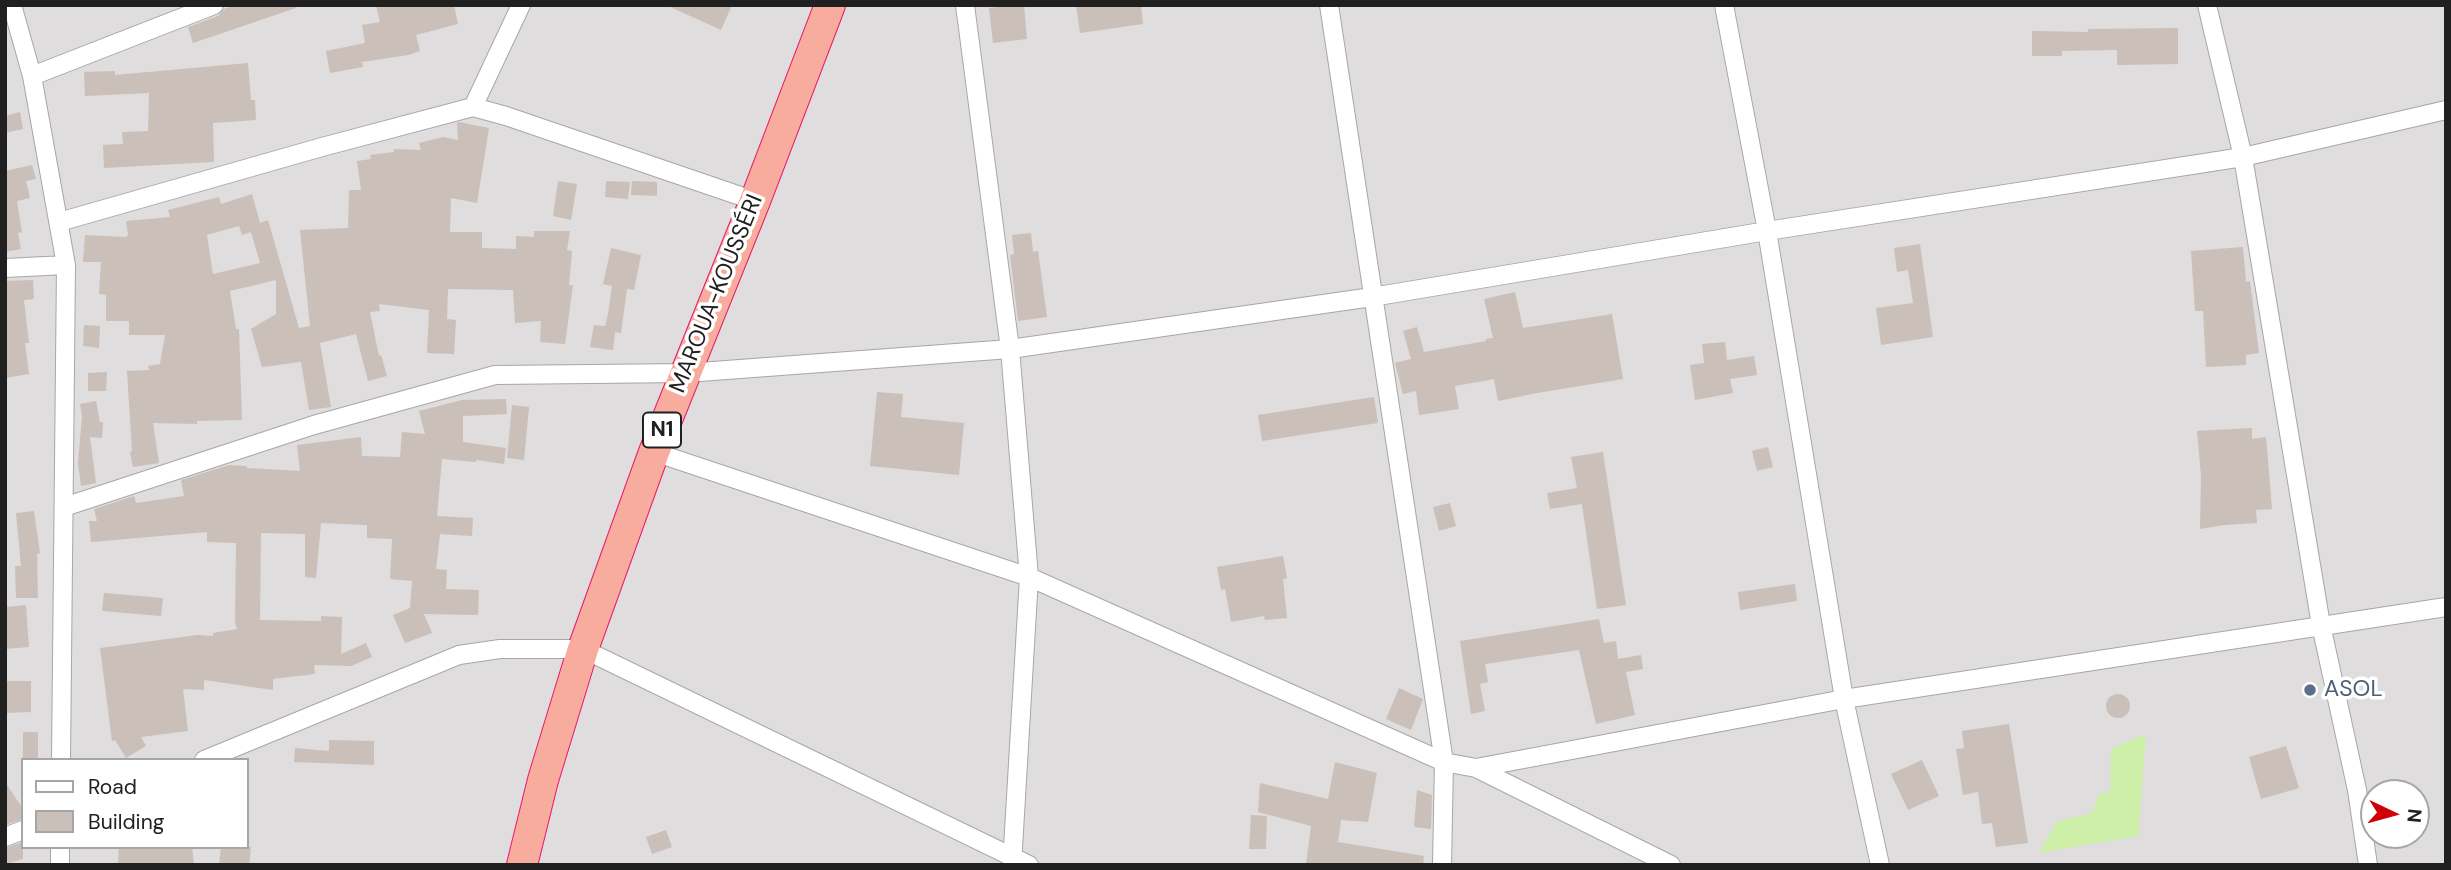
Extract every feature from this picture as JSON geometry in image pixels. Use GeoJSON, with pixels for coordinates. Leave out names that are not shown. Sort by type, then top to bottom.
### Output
{"type":"FeatureCollection","features":[{"type":"Feature","properties":{"kind":"highway","name":"MAROUA-KOUSSÉRI"},"geometry":{"type":"LineString","coordinates":[[522,865],[543,780],[583,649],[654,452],[830,5]]}},
{"type":"Feature","properties":{"kind":"street"},"geometry":{"type":"LineString","coordinates":[[12,5],[32,76],[66,265],[61,758]]}},
{"type":"Feature","properties":{"kind":"street"},"geometry":{"type":"LineString","coordinates":[[32,76],[214,5]]}},
{"type":"Feature","properties":{"kind":"street"},"geometry":{"type":"LineString","coordinates":[[473,107],[521,5]]}},
{"type":"Feature","properties":{"kind":"street"},"geometry":{"type":"LineString","coordinates":[[209,758],[459,655],[500,649],[583,649],[1018,862],[1029,577],[1010,349],[965,5]]}},
{"type":"Feature","properties":{"kind":"street"},"geometry":{"type":"LineString","coordinates":[[1329,5],[1444,762],[1441,865]]}},
{"type":"Feature","properties":{"kind":"street"},"geometry":{"type":"LineString","coordinates":[[1724,5],[1767,231],[1844,699],[1880,865]]}},
{"type":"Feature","properties":{"kind":"street"},"geometry":{"type":"LineString","coordinates":[[2207,5],[2243,157],[2321,625],[2357,790],[2368,865]]}},
{"type":"Feature","properties":{"kind":"street"},"geometry":{"type":"LineString","coordinates":[[59,222],[473,107],[755,201]]}},
{"type":"Feature","properties":{"kind":"street"},"geometry":{"type":"LineString","coordinates":[[64,507],[314,425],[495,375],[686,373],[1010,349],[1372,297],[1767,231],[2243,157],[2446,110]]}},
{"type":"Feature","properties":{"kind":"street"},"geometry":{"type":"LineString","coordinates":[[5,268],[66,265]]}},
{"type":"Feature","properties":{"kind":"street"},"geometry":{"type":"LineString","coordinates":[[654,452],[1029,577],[1444,762],[1476,768],[1671,865]]}},
{"type":"Feature","properties":{"kind":"street"},"geometry":{"type":"LineString","coordinates":[[1476,768],[1844,699],[2446,607]]}},
{"type":"Feature","properties":{"kind":"shaded area"},"geometry":{"type":"Polygon","coordinates":[[[5,5],[2446,5],[2446,865],[5,865],[5,5]]]}},
{"type":"Feature","properties":{"kind":"green space"},"geometry":{"type":"Polygon","coordinates":[[[2146,734],[2138,836],[2038,853],[2058,821],[2092,813],[2099,794],[2110,792],[2111,749],[2146,734]]]}},
{"type":"Feature","properties":{"kind":"building"},"geometry":{"type":"Polygon","coordinates":[[[234,5],[296,5],[296,8],[193,43],[188,27],[218,16],[224,9],[234,5]]]}},
{"type":"Feature","properties":{"kind":"building"},"geometry":{"type":"Polygon","coordinates":[[[376,5],[454,5],[458,24],[416,35],[420,51],[362,62],[363,67],[330,73],[326,51],[365,43],[362,25],[380,22],[376,5]]]}},
{"type":"Feature","properties":{"kind":"building"},"geometry":{"type":"Polygon","coordinates":[[[666,5],[732,5],[721,30],[666,5]]]}},
{"type":"Feature","properties":{"kind":"building"},"geometry":{"type":"Polygon","coordinates":[[[1024,5],[1027,39],[993,43],[989,8],[1024,5]]]}},
{"type":"Feature","properties":{"kind":"building"},"geometry":{"type":"Polygon","coordinates":[[[1076,5],[1141,5],[1143,24],[1080,33],[1076,5]]]}},
{"type":"Feature","properties":{"kind":"building"},"geometry":{"type":"Polygon","coordinates":[[[2178,28],[2178,64],[2117,65],[2117,50],[2062,51],[2062,56],[2032,56],[2032,31],[2088,32],[2088,29],[2178,28]]]}},
{"type":"Feature","properties":{"kind":"building"},"geometry":{"type":"Polygon","coordinates":[[[248,63],[251,100],[255,100],[256,120],[213,123],[214,162],[104,168],[103,145],[123,144],[122,132],[148,131],[149,93],[85,96],[84,72],[115,71],[115,75],[248,63]]]}},
{"type":"Feature","properties":{"kind":"building"},"geometry":{"type":"Polygon","coordinates":[[[20,112],[23,129],[5,133],[5,116],[20,112]]]}},
{"type":"Feature","properties":{"kind":"building"},"geometry":{"type":"Polygon","coordinates":[[[457,123],[489,128],[477,203],[451,198],[450,232],[482,232],[482,248],[516,249],[516,236],[534,237],[534,231],[570,231],[567,250],[572,251],[569,285],[573,285],[565,344],[540,342],[541,321],[515,323],[513,290],[448,289],[447,319],[456,320],[454,354],[427,353],[429,310],[379,304],[380,311],[370,312],[379,356],[381,355],[387,376],[368,381],[356,334],[320,343],[331,407],[309,410],[301,362],[262,367],[251,329],[276,314],[276,280],[230,291],[236,329],[239,329],[242,420],[197,421],[197,424],[153,423],[159,463],[133,467],[127,371],[149,370],[148,366],[160,364],[165,335],[129,335],[129,321],[106,321],[106,295],[99,294],[101,262],[83,262],[85,235],[126,237],[126,221],[170,217],[168,210],[219,197],[221,204],[252,194],[260,223],[268,220],[299,328],[310,326],[300,230],[348,228],[349,190],[361,190],[357,161],[371,159],[370,155],[394,152],[394,149],[421,150],[419,143],[443,137],[458,140],[457,123]],[[239,226],[207,235],[213,274],[260,263],[251,232],[242,235],[239,226]]]}},
{"type":"Feature","properties":{"kind":"building"},"geometry":{"type":"Polygon","coordinates":[[[32,165],[36,179],[26,181],[30,198],[17,201],[22,232],[18,233],[21,249],[5,252],[5,171],[32,165]]]}},
{"type":"Feature","properties":{"kind":"building"},"geometry":{"type":"Polygon","coordinates":[[[558,181],[577,184],[571,220],[553,216],[558,181]]]}},
{"type":"Feature","properties":{"kind":"building"},"geometry":{"type":"Polygon","coordinates":[[[606,181],[630,182],[628,199],[605,197],[606,181]]]}},
{"type":"Feature","properties":{"kind":"building"},"geometry":{"type":"Polygon","coordinates":[[[632,181],[657,182],[657,196],[631,195],[632,181]]]}},
{"type":"Feature","properties":{"kind":"building"},"geometry":{"type":"Polygon","coordinates":[[[1031,233],[1033,252],[1038,251],[1047,317],[1018,321],[1010,255],[1014,254],[1012,235],[1031,233]]]}},
{"type":"Feature","properties":{"kind":"building"},"geometry":{"type":"Polygon","coordinates":[[[1920,244],[1933,337],[1881,345],[1876,308],[1913,303],[1908,270],[1897,272],[1894,248],[1920,244]]]}},
{"type":"Feature","properties":{"kind":"building"},"geometry":{"type":"Polygon","coordinates":[[[2243,247],[2246,282],[2250,281],[2259,353],[2246,355],[2246,365],[2206,367],[2203,311],[2195,311],[2191,251],[2243,247]]]}},
{"type":"Feature","properties":{"kind":"building"},"geometry":{"type":"Polygon","coordinates":[[[611,248],[641,255],[634,290],[627,289],[621,333],[615,332],[613,350],[590,347],[594,325],[605,326],[608,314],[612,286],[603,284],[611,248]]]}},
{"type":"Feature","properties":{"kind":"building"},"geometry":{"type":"Polygon","coordinates":[[[33,280],[34,299],[24,300],[29,374],[5,378],[5,281],[33,280]]]}},
{"type":"Feature","properties":{"kind":"building"},"geometry":{"type":"Polygon","coordinates":[[[1515,292],[1523,328],[1612,314],[1623,379],[1498,401],[1494,379],[1455,386],[1459,409],[1419,415],[1416,391],[1403,394],[1395,363],[1411,359],[1403,331],[1417,327],[1424,352],[1486,341],[1493,338],[1484,299],[1515,292]]]}},
{"type":"Feature","properties":{"kind":"building"},"geometry":{"type":"Polygon","coordinates":[[[84,325],[100,326],[99,348],[83,346],[84,325]]]}},
{"type":"Feature","properties":{"kind":"building"},"geometry":{"type":"Polygon","coordinates":[[[1725,342],[1727,360],[1754,356],[1757,375],[1730,379],[1733,393],[1695,400],[1690,365],[1704,363],[1702,344],[1725,342]]]}},
{"type":"Feature","properties":{"kind":"building"},"geometry":{"type":"Polygon","coordinates":[[[107,372],[106,391],[88,391],[88,373],[107,372]]]}},
{"type":"Feature","properties":{"kind":"building"},"geometry":{"type":"Polygon","coordinates":[[[877,392],[903,394],[901,417],[964,423],[959,475],[870,466],[877,392]]]}},
{"type":"Feature","properties":{"kind":"building"},"geometry":{"type":"Polygon","coordinates":[[[1374,397],[1378,423],[1262,441],[1258,415],[1374,397]]]}},
{"type":"Feature","properties":{"kind":"building"},"geometry":{"type":"Polygon","coordinates":[[[506,399],[507,414],[463,416],[463,442],[506,448],[504,464],[442,459],[437,516],[473,518],[472,536],[440,534],[436,569],[447,570],[446,589],[479,590],[478,615],[424,614],[432,633],[405,643],[393,615],[410,608],[412,581],[390,579],[392,539],[367,538],[367,525],[321,523],[316,578],[305,577],[305,534],[261,533],[260,620],[321,621],[321,616],[342,617],[341,654],[366,643],[372,657],[351,666],[314,665],[315,674],[273,679],[273,690],[204,680],[204,690],[183,689],[188,731],[141,737],[146,746],[126,758],[115,740],[112,741],[100,648],[197,635],[213,636],[213,633],[237,629],[236,543],[207,542],[207,532],[91,542],[89,521],[97,521],[94,509],[134,496],[136,503],[184,496],[181,480],[229,465],[300,471],[297,445],[361,437],[362,456],[400,457],[402,432],[425,434],[419,411],[462,400],[506,399]]]}},
{"type":"Feature","properties":{"kind":"building"},"geometry":{"type":"Polygon","coordinates":[[[96,401],[100,422],[103,422],[102,438],[90,437],[96,483],[81,486],[78,463],[82,416],[80,404],[96,401]]]}},
{"type":"Feature","properties":{"kind":"building"},"geometry":{"type":"Polygon","coordinates":[[[512,405],[529,407],[524,460],[507,458],[512,405]]]}},
{"type":"Feature","properties":{"kind":"building"},"geometry":{"type":"Polygon","coordinates":[[[2252,428],[2252,439],[2266,437],[2272,509],[2256,510],[2257,523],[2200,529],[2201,476],[2197,431],[2252,428]]]}},
{"type":"Feature","properties":{"kind":"building"},"geometry":{"type":"Polygon","coordinates":[[[1768,447],[1773,467],[1757,471],[1752,451],[1768,447]]]}},
{"type":"Feature","properties":{"kind":"building"},"geometry":{"type":"Polygon","coordinates":[[[1603,452],[1626,605],[1597,609],[1582,504],[1550,509],[1547,493],[1577,488],[1571,457],[1603,452]]]}},
{"type":"Feature","properties":{"kind":"building"},"geometry":{"type":"Polygon","coordinates":[[[1450,503],[1456,526],[1439,531],[1433,507],[1450,503]]]}},
{"type":"Feature","properties":{"kind":"building"},"geometry":{"type":"Polygon","coordinates":[[[34,511],[40,553],[37,554],[38,598],[16,598],[15,566],[21,566],[16,513],[34,511]]]}},
{"type":"Feature","properties":{"kind":"building"},"geometry":{"type":"Polygon","coordinates":[[[1283,556],[1287,578],[1283,579],[1287,618],[1265,620],[1264,616],[1231,622],[1225,589],[1221,590],[1217,567],[1283,556]]]}},
{"type":"Feature","properties":{"kind":"building"},"geometry":{"type":"Polygon","coordinates":[[[1795,584],[1797,601],[1740,610],[1738,592],[1795,584]]]}},
{"type":"Feature","properties":{"kind":"building"},"geometry":{"type":"Polygon","coordinates":[[[104,593],[163,598],[161,616],[102,611],[104,593]]]}},
{"type":"Feature","properties":{"kind":"building"},"geometry":{"type":"Polygon","coordinates":[[[26,605],[29,647],[5,649],[5,607],[26,605]]]}},
{"type":"Feature","properties":{"kind":"building"},"geometry":{"type":"Polygon","coordinates":[[[1599,619],[1604,643],[1616,641],[1618,659],[1641,655],[1643,669],[1626,672],[1635,715],[1596,724],[1579,650],[1485,664],[1488,682],[1480,684],[1485,711],[1471,714],[1460,641],[1599,619]]]}},
{"type":"Feature","properties":{"kind":"building"},"geometry":{"type":"Polygon","coordinates":[[[5,681],[31,681],[31,712],[5,713],[5,681]]]}},
{"type":"Feature","properties":{"kind":"building"},"geometry":{"type":"Polygon","coordinates":[[[1399,688],[1423,699],[1411,730],[1386,719],[1399,688]]]}},
{"type":"Feature","properties":{"kind":"building"},"geometry":{"type":"Polygon","coordinates":[[[2118,694],[2126,698],[2130,706],[2126,714],[2118,718],[2110,714],[2106,706],[2110,698],[2118,694]]]}},
{"type":"Feature","properties":{"kind":"building"},"geometry":{"type":"Polygon","coordinates":[[[2009,724],[2028,843],[1996,847],[1992,823],[1982,824],[1978,792],[1963,795],[1956,749],[1964,748],[1962,731],[2009,724]]]}},
{"type":"Feature","properties":{"kind":"building"},"geometry":{"type":"Polygon","coordinates":[[[23,732],[38,732],[38,758],[23,758],[23,732]]]}},
{"type":"Feature","properties":{"kind":"building"},"geometry":{"type":"Polygon","coordinates":[[[329,740],[374,741],[374,765],[294,762],[295,748],[329,751],[329,740]]]}},
{"type":"Feature","properties":{"kind":"building"},"geometry":{"type":"Polygon","coordinates":[[[2286,746],[2299,788],[2261,799],[2249,757],[2286,746]]]}},
{"type":"Feature","properties":{"kind":"building"},"geometry":{"type":"Polygon","coordinates":[[[1922,760],[1939,796],[1908,810],[1891,774],[1922,760]]]}},
{"type":"Feature","properties":{"kind":"building"},"geometry":{"type":"Polygon","coordinates":[[[1335,762],[1377,773],[1368,822],[1341,820],[1338,842],[1424,856],[1423,865],[1306,865],[1311,826],[1258,812],[1260,783],[1328,799],[1335,762]]]}},
{"type":"Feature","properties":{"kind":"building"},"geometry":{"type":"Polygon","coordinates":[[[5,782],[21,806],[21,820],[5,825],[5,782]]]}},
{"type":"Feature","properties":{"kind":"building"},"geometry":{"type":"Polygon","coordinates":[[[1417,790],[1432,795],[1431,829],[1414,827],[1417,790]]]}},
{"type":"Feature","properties":{"kind":"building"},"geometry":{"type":"Polygon","coordinates":[[[1251,815],[1267,816],[1266,849],[1249,849],[1251,815]]]}},
{"type":"Feature","properties":{"kind":"building"},"geometry":{"type":"Polygon","coordinates":[[[666,830],[672,847],[652,854],[646,837],[666,830]]]}},
{"type":"Feature","properties":{"kind":"building"},"geometry":{"type":"Polygon","coordinates":[[[21,843],[23,859],[5,864],[5,848],[21,843]]]}},
{"type":"Feature","properties":{"kind":"building"},"geometry":{"type":"Polygon","coordinates":[[[251,847],[249,865],[219,865],[221,849],[251,847]]]}},
{"type":"Feature","properties":{"kind":"building"},"geometry":{"type":"Polygon","coordinates":[[[119,849],[192,849],[194,865],[128,865],[118,863],[119,849]]]}},
{"type":"Feature","properties":{"kind":"place","name":"ASOL"},"geometry":{"type":"Point","coordinates":[2310,690]}}]}
